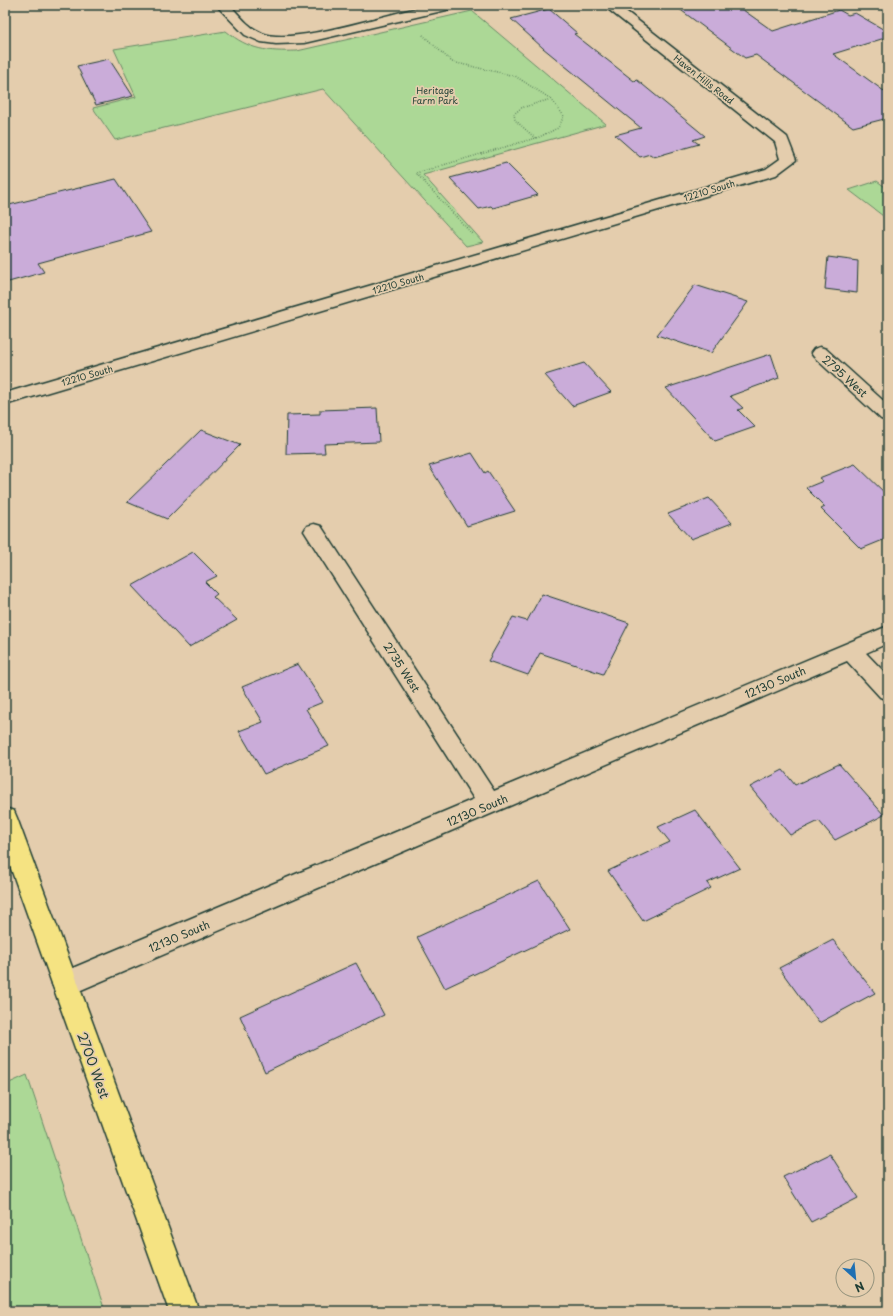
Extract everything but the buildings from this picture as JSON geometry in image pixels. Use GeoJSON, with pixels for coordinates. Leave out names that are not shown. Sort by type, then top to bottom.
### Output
{"type":"FeatureCollection","features":[{"type":"Feature","properties":{"kind":"main road","name":"2700 West"},"geometry":{"type":"LineString","coordinates":[[5,818],[184,1311]]}},
{"type":"Feature","properties":{"kind":"street"},"geometry":{"type":"LineString","coordinates":[[223,5],[251,35],[265,40],[282,41],[304,39],[450,5]]}},
{"type":"Feature","properties":{"kind":"street","name":"Haven Hills Road"},"geometry":{"type":"LineString","coordinates":[[610,5],[782,140],[788,160]]}},
{"type":"Feature","properties":{"kind":"street","name":"12210 South"},"geometry":{"type":"LineString","coordinates":[[5,399],[771,172],[788,160]]}},
{"type":"Feature","properties":{"kind":"street","name":"2795 West"},"geometry":{"type":"LineString","coordinates":[[820,353],[888,414]]}},
{"type":"Feature","properties":{"kind":"street","name":"2735 West"},"geometry":{"type":"LineString","coordinates":[[314,531],[490,804]]}},
{"type":"Feature","properties":{"kind":"street","name":"12130 South"},"geometry":{"type":"LineString","coordinates":[[66,984],[888,634]]}},
{"type":"Feature","properties":{"kind":"street"},"geometry":{"type":"LineString","coordinates":[[850,650],[888,691]]}},
{"type":"Feature","properties":{"kind":"path"},"geometry":{"type":"LineString","coordinates":[[419,32],[452,62],[515,76],[551,99],[564,116],[558,128],[535,138],[416,173],[476,238]]}},
{"type":"Feature","properties":{"kind":"path"},"geometry":{"type":"LineString","coordinates":[[535,138],[515,120],[514,114],[521,108],[551,99]]}},
{"type":"Feature","properties":{"kind":"green space","name":"Heritage Farm Park"},"geometry":{"type":"Polygon","coordinates":[[[472,11],[606,124],[423,175],[483,242],[466,246],[323,89],[115,140],[93,108],[136,97],[114,49],[226,31],[251,46],[277,51],[297,51],[472,11]]]}},
{"type":"Feature","properties":{"kind":"green space"},"geometry":{"type":"Polygon","coordinates":[[[877,181],[888,189],[887,219],[849,190],[877,181]]]}},
{"type":"Feature","properties":{"kind":"green space"},"geometry":{"type":"Polygon","coordinates":[[[27,1075],[105,1311],[5,1311],[5,1085],[27,1075]]]}}]}
